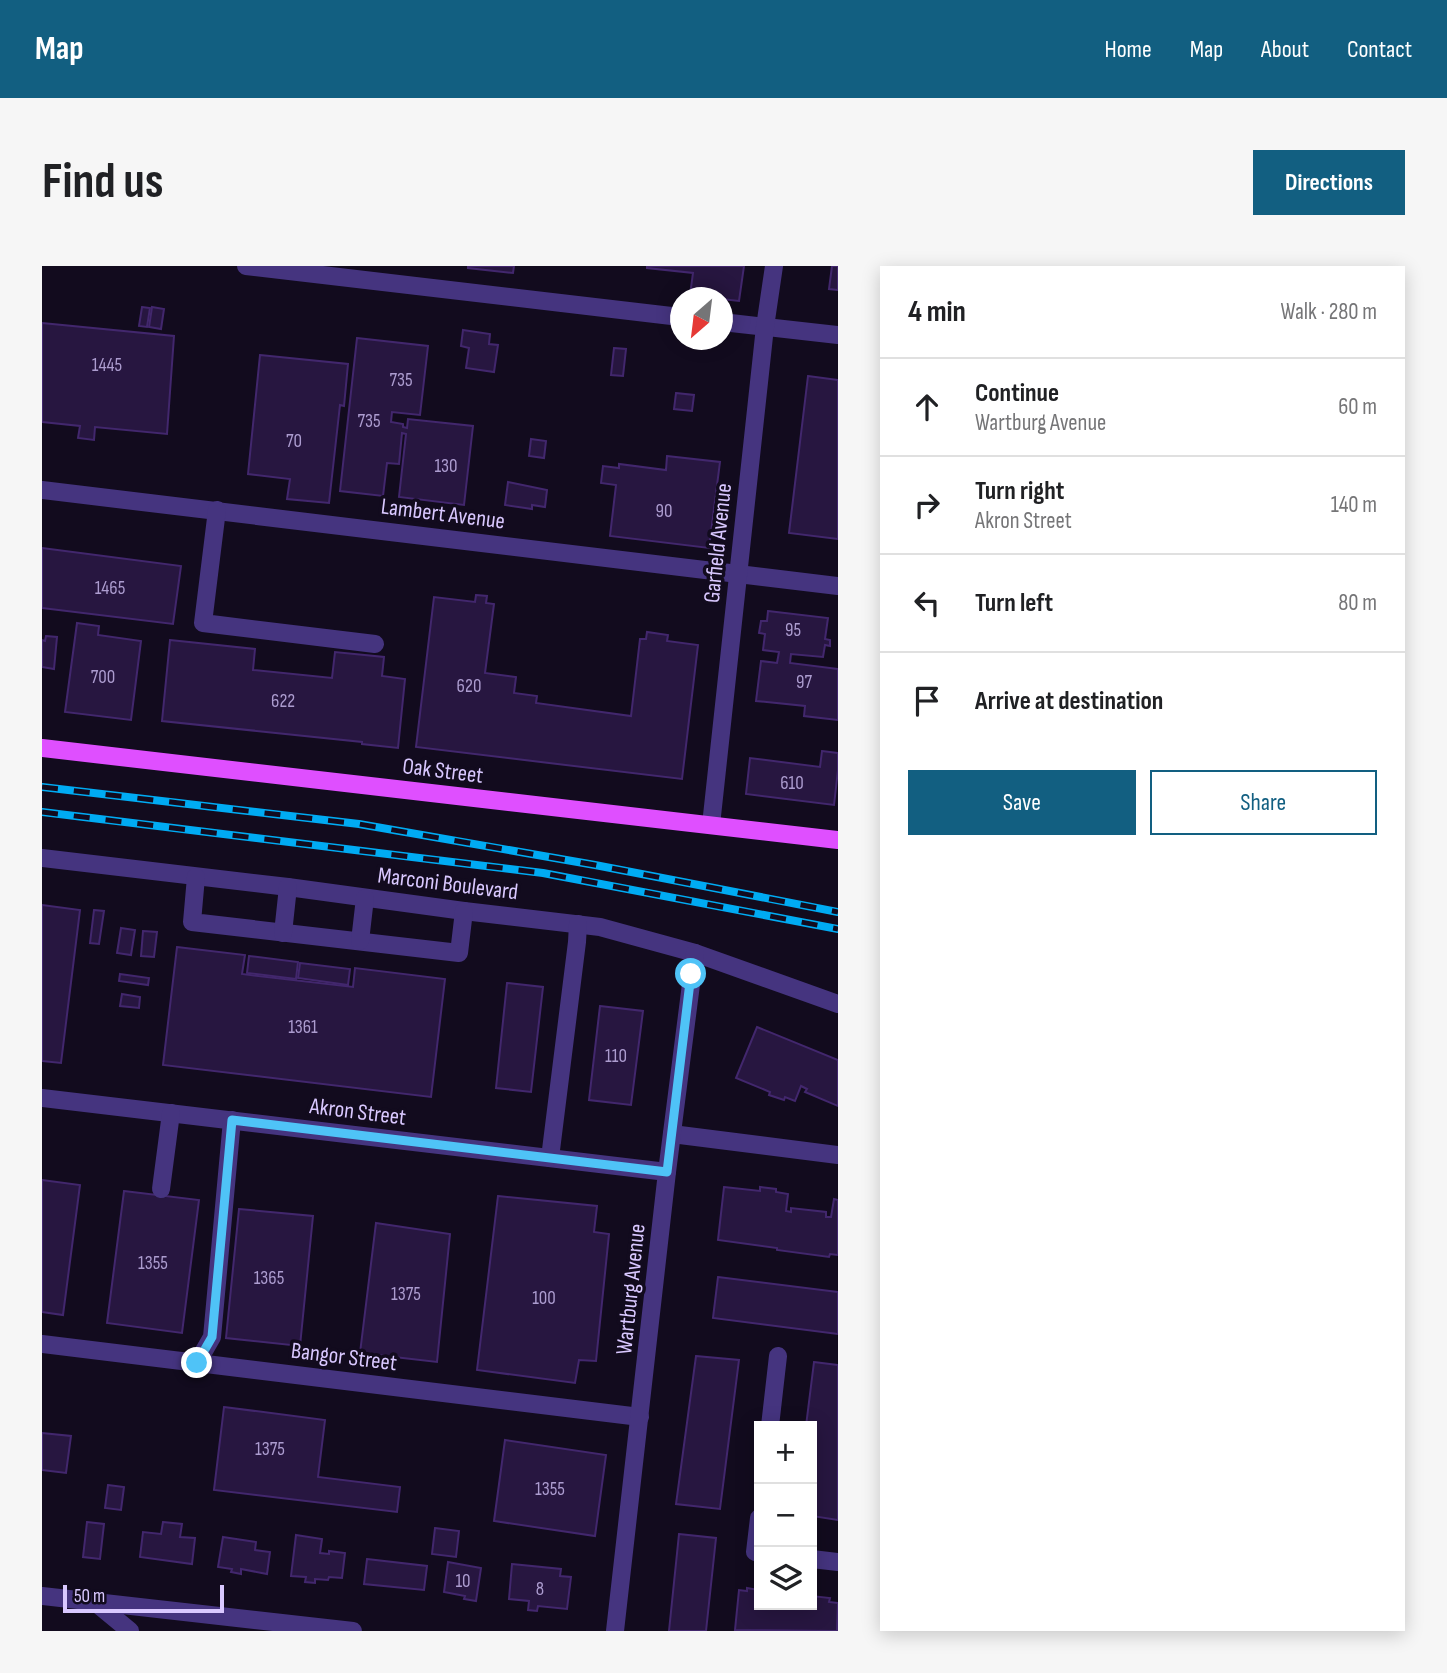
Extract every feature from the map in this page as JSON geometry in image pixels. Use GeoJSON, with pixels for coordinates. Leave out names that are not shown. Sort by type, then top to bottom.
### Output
{"type":"FeatureCollection","features":[{"type":"Feature","properties":{"kind":"main road","name":"Oak Street"},"geometry":{"type":"LineString","coordinates":[[42,748],[838,840]]}},
{"type":"Feature","properties":{"kind":"street"},"geometry":{"type":"LineString","coordinates":[[246,266],[670,316]]}},
{"type":"Feature","properties":{"kind":"street","name":"Garfield Avenue"},"geometry":{"type":"LineString","coordinates":[[711,825],[765,327],[774,266]]}},
{"type":"Feature","properties":{"kind":"street"},"geometry":{"type":"LineString","coordinates":[[733,323],[838,335]]}},
{"type":"Feature","properties":{"kind":"street","name":"Lambert Avenue"},"geometry":{"type":"LineString","coordinates":[[42,489],[838,586]]}},
{"type":"Feature","properties":{"kind":"street"},"geometry":{"type":"LineString","coordinates":[[216,510],[203,623],[375,644]]}},
{"type":"Feature","properties":{"kind":"street","name":"Marconi Boulevard"},"geometry":{"type":"LineString","coordinates":[[42,858],[600,927],[695,953],[838,1004]]}},
{"type":"Feature","properties":{"kind":"street"},"geometry":{"type":"LineString","coordinates":[[196,877],[192,922],[459,953],[464,911]]}},
{"type":"Feature","properties":{"kind":"street"},"geometry":{"type":"LineString","coordinates":[[283,933],[288,887]]}},
{"type":"Feature","properties":{"kind":"street"},"geometry":{"type":"LineString","coordinates":[[360,942],[365,898]]}},
{"type":"Feature","properties":{"kind":"street"},"geometry":{"type":"LineString","coordinates":[[550,1158],[578,924]]}},
{"type":"Feature","properties":{"kind":"street","name":"Wartburg Avenue"},"geometry":{"type":"LineString","coordinates":[[615,1631],[667,1172],[695,953]]}},
{"type":"Feature","properties":{"kind":"street","name":"Akron Street"},"geometry":{"type":"LineString","coordinates":[[42,1098],[667,1172]]}},
{"type":"Feature","properties":{"kind":"street"},"geometry":{"type":"LineString","coordinates":[[161,1189],[171,1113]]}},
{"type":"Feature","properties":{"kind":"street"},"geometry":{"type":"LineString","coordinates":[[197,1363],[212,1337],[232,1120]]}},
{"type":"Feature","properties":{"kind":"street"},"geometry":{"type":"LineString","coordinates":[[672,1134],[838,1155]]}},
{"type":"Feature","properties":{"kind":"street","name":"Bangor Street"},"geometry":{"type":"LineString","coordinates":[[42,1344],[640,1417]]}},
{"type":"Feature","properties":{"kind":"street"},"geometry":{"type":"LineString","coordinates":[[771,1421],[778,1356]]}},
{"type":"Feature","properties":{"kind":"street"},"geometry":{"type":"LineString","coordinates":[[817,1560],[838,1562]]}},
{"type":"Feature","properties":{"kind":"street"},"geometry":{"type":"LineString","coordinates":[[42,1596],[354,1631]]}},
{"type":"Feature","properties":{"kind":"street"},"geometry":{"type":"LineString","coordinates":[[94,1601],[130,1631]]}},
{"type":"Feature","properties":{"kind":"building"},"geometry":{"type":"Polygon","coordinates":[[[468,266],[514,266],[513,273],[468,266]]]}},
{"type":"Feature","properties":{"kind":"building"},"geometry":{"type":"Polygon","coordinates":[[[744,266],[739,301],[733,300],[733,287],[691,287],[693,273],[647,268],[744,266]]]}},
{"type":"Feature","properties":{"kind":"building"},"geometry":{"type":"Polygon","coordinates":[[[832,266],[838,266],[838,290],[829,289],[832,266]]]}},
{"type":"Feature","properties":{"kind":"building"},"geometry":{"type":"Polygon","coordinates":[[[142,307],[150,308],[147,327],[139,326],[142,307]]]}},
{"type":"Feature","properties":{"kind":"building"},"geometry":{"type":"Polygon","coordinates":[[[152,307],[164,309],[161,329],[149,327],[152,307]]]}},
{"type":"Feature","properties":{"kind":"building"},"geometry":{"type":"Polygon","coordinates":[[[42,323],[174,336],[167,434],[95,427],[94,440],[78,438],[80,426],[42,422],[42,323]]]}},
{"type":"Feature","properties":{"kind":"building"},"geometry":{"type":"Polygon","coordinates":[[[463,330],[490,334],[489,344],[498,345],[494,372],[466,368],[469,348],[461,346],[463,330]]]}},
{"type":"Feature","properties":{"kind":"building"},"geometry":{"type":"Polygon","coordinates":[[[357,338],[428,346],[420,415],[392,412],[391,422],[403,424],[403,427],[407,428],[408,419],[473,426],[464,505],[399,497],[406,434],[402,433],[399,464],[387,463],[383,496],[340,491],[357,338]]]}},
{"type":"Feature","properties":{"kind":"building"},"geometry":{"type":"Polygon","coordinates":[[[614,348],[626,349],[623,376],[611,375],[614,348]]]}},
{"type":"Feature","properties":{"kind":"building"},"geometry":{"type":"Polygon","coordinates":[[[260,355],[348,364],[344,406],[340,405],[329,503],[287,499],[290,479],[248,474],[260,355]]]}},
{"type":"Feature","properties":{"kind":"building"},"geometry":{"type":"Polygon","coordinates":[[[808,376],[838,380],[838,539],[789,533],[808,376]]]}},
{"type":"Feature","properties":{"kind":"building"},"geometry":{"type":"Polygon","coordinates":[[[676,393],[694,395],[692,411],[674,409],[676,393]]]}},
{"type":"Feature","properties":{"kind":"building"},"geometry":{"type":"Polygon","coordinates":[[[531,439],[546,441],[544,458],[529,456],[531,439]]]}},
{"type":"Feature","properties":{"kind":"building"},"geometry":{"type":"Polygon","coordinates":[[[667,456],[720,462],[709,548],[610,536],[616,485],[601,483],[603,466],[619,468],[619,464],[666,470],[667,456]]]}},
{"type":"Feature","properties":{"kind":"building"},"geometry":{"type":"Polygon","coordinates":[[[508,482],[547,490],[545,507],[532,505],[532,509],[505,505],[508,482]]]}},
{"type":"Feature","properties":{"kind":"building"},"geometry":{"type":"Polygon","coordinates":[[[42,548],[181,566],[173,624],[42,608],[42,548]]]}},
{"type":"Feature","properties":{"kind":"building"},"geometry":{"type":"Polygon","coordinates":[[[476,595],[487,596],[486,603],[494,604],[485,673],[516,677],[514,693],[537,696],[536,703],[631,716],[640,639],[646,639],[647,632],[668,635],[667,641],[698,645],[682,779],[416,747],[434,597],[475,602],[476,595]]]}},
{"type":"Feature","properties":{"kind":"building"},"geometry":{"type":"Polygon","coordinates":[[[768,611],[828,618],[825,639],[830,640],[830,646],[825,645],[823,657],[791,654],[790,663],[838,669],[838,720],[804,716],[805,706],[756,701],[761,661],[777,663],[779,652],[763,650],[765,634],[759,633],[761,621],[767,621],[768,611]]]}},
{"type":"Feature","properties":{"kind":"building"},"geometry":{"type":"Polygon","coordinates":[[[77,623],[99,626],[98,635],[141,641],[131,720],[65,712],[77,623]]]}},
{"type":"Feature","properties":{"kind":"building"},"geometry":{"type":"Polygon","coordinates":[[[46,636],[57,637],[54,669],[42,667],[42,640],[45,641],[46,636]]]}},
{"type":"Feature","properties":{"kind":"building"},"geometry":{"type":"Polygon","coordinates":[[[170,640],[255,649],[253,670],[332,678],[335,652],[384,657],[382,676],[405,679],[398,748],[162,721],[170,640]]]}},
{"type":"Feature","properties":{"kind":"building"},"geometry":{"type":"Polygon","coordinates":[[[822,751],[838,753],[834,805],[746,794],[750,758],[820,767],[822,751]]]}},
{"type":"Feature","properties":{"kind":"building"},"geometry":{"type":"Polygon","coordinates":[[[42,905],[80,910],[61,1063],[42,1061],[42,905]]]}},
{"type":"Feature","properties":{"kind":"building"},"geometry":{"type":"Polygon","coordinates":[[[94,910],[104,911],[99,944],[90,943],[94,910]]]}},
{"type":"Feature","properties":{"kind":"building"},"geometry":{"type":"Polygon","coordinates":[[[121,928],[135,930],[131,955],[117,953],[121,928]]]}},
{"type":"Feature","properties":{"kind":"building"},"geometry":{"type":"Polygon","coordinates":[[[143,931],[157,932],[154,957],[141,956],[143,931]]]}},
{"type":"Feature","properties":{"kind":"building"},"geometry":{"type":"Polygon","coordinates":[[[177,947],[245,955],[242,974],[353,987],[355,968],[445,979],[431,1097],[163,1065],[177,947]]]}},
{"type":"Feature","properties":{"kind":"building"},"geometry":{"type":"Polygon","coordinates":[[[249,956],[298,962],[296,979],[247,973],[249,956]]]}},
{"type":"Feature","properties":{"kind":"building"},"geometry":{"type":"Polygon","coordinates":[[[300,963],[350,969],[348,985],[298,978],[300,963]]]}},
{"type":"Feature","properties":{"kind":"building"},"geometry":{"type":"Polygon","coordinates":[[[120,974],[149,978],[148,985],[119,981],[120,974]]]}},
{"type":"Feature","properties":{"kind":"building"},"geometry":{"type":"Polygon","coordinates":[[[507,983],[543,987],[531,1092],[496,1088],[507,983]]]}},
{"type":"Feature","properties":{"kind":"building"},"geometry":{"type":"Polygon","coordinates":[[[122,994],[140,997],[139,1008],[120,1006],[122,994]]]}},
{"type":"Feature","properties":{"kind":"building"},"geometry":{"type":"Polygon","coordinates":[[[600,1006],[643,1011],[631,1105],[589,1100],[600,1006]]]}},
{"type":"Feature","properties":{"kind":"building"},"geometry":{"type":"Polygon","coordinates":[[[757,1027],[838,1060],[838,1106],[805,1092],[807,1089],[801,1086],[795,1101],[785,1097],[784,1100],[736,1078],[757,1027]]]}},
{"type":"Feature","properties":{"kind":"building"},"geometry":{"type":"Polygon","coordinates":[[[42,1180],[80,1185],[63,1315],[42,1312],[42,1180]]]}},
{"type":"Feature","properties":{"kind":"building"},"geometry":{"type":"Polygon","coordinates":[[[724,1187],[760,1191],[760,1187],[776,1189],[776,1192],[788,1194],[786,1211],[791,1212],[791,1208],[826,1212],[826,1217],[831,1217],[834,1199],[838,1200],[838,1255],[830,1254],[829,1257],[718,1240],[724,1187]]]}},
{"type":"Feature","properties":{"kind":"building"},"geometry":{"type":"Polygon","coordinates":[[[124,1191],[199,1200],[182,1333],[107,1323],[124,1191]]]}},
{"type":"Feature","properties":{"kind":"building"},"geometry":{"type":"Polygon","coordinates":[[[498,1196],[597,1206],[594,1232],[609,1234],[596,1361],[579,1360],[575,1383],[477,1370],[498,1196]]]}},
{"type":"Feature","properties":{"kind":"building"},"geometry":{"type":"Polygon","coordinates":[[[239,1209],[313,1216],[300,1346],[226,1338],[239,1209]]]}},
{"type":"Feature","properties":{"kind":"building"},"geometry":{"type":"Polygon","coordinates":[[[376,1223],[450,1234],[437,1362],[360,1353],[376,1223]]]}},
{"type":"Feature","properties":{"kind":"building"},"geometry":{"type":"Polygon","coordinates":[[[718,1277],[838,1292],[838,1334],[713,1318],[718,1277]]]}},
{"type":"Feature","properties":{"kind":"building"},"geometry":{"type":"Polygon","coordinates":[[[696,1356],[739,1360],[720,1509],[676,1504],[696,1356]]]}},
{"type":"Feature","properties":{"kind":"building"},"geometry":{"type":"Polygon","coordinates":[[[814,1362],[838,1365],[838,1520],[817,1517],[817,1421],[807,1421],[814,1362]]]}},
{"type":"Feature","properties":{"kind":"building"},"geometry":{"type":"Polygon","coordinates":[[[224,1407],[325,1420],[318,1477],[400,1487],[397,1512],[214,1490],[224,1407]]]}},
{"type":"Feature","properties":{"kind":"building"},"geometry":{"type":"Polygon","coordinates":[[[42,1433],[71,1436],[66,1473],[42,1470],[42,1433]]]}},
{"type":"Feature","properties":{"kind":"building"},"geometry":{"type":"Polygon","coordinates":[[[505,1440],[606,1455],[595,1536],[494,1521],[505,1440]]]}},
{"type":"Feature","properties":{"kind":"building"},"geometry":{"type":"Polygon","coordinates":[[[108,1485],[124,1487],[121,1510],[105,1508],[108,1485]]]}},
{"type":"Feature","properties":{"kind":"building"},"geometry":{"type":"Polygon","coordinates":[[[87,1522],[104,1524],[100,1559],[83,1557],[87,1522]]]}},
{"type":"Feature","properties":{"kind":"building"},"geometry":{"type":"Polygon","coordinates":[[[163,1522],[182,1524],[180,1537],[195,1538],[192,1564],[140,1557],[143,1532],[161,1534],[163,1522]]]}},
{"type":"Feature","properties":{"kind":"building"},"geometry":{"type":"Polygon","coordinates":[[[435,1528],[459,1531],[456,1557],[432,1554],[435,1528]]]}},
{"type":"Feature","properties":{"kind":"building"},"geometry":{"type":"Polygon","coordinates":[[[679,1534],[716,1538],[706,1631],[669,1631],[679,1534]]]}},
{"type":"Feature","properties":{"kind":"building"},"geometry":{"type":"Polygon","coordinates":[[[296,1535],[322,1539],[320,1553],[345,1553],[342,1578],[315,1579],[315,1583],[305,1582],[306,1577],[291,1576],[296,1535]]]}},
{"type":"Feature","properties":{"kind":"building"},"geometry":{"type":"Polygon","coordinates":[[[223,1537],[256,1542],[255,1550],[270,1552],[267,1574],[241,1569],[241,1574],[231,1572],[232,1569],[218,1567],[223,1537]]]}},
{"type":"Feature","properties":{"kind":"building"},"geometry":{"type":"Polygon","coordinates":[[[367,1559],[427,1566],[424,1590],[364,1584],[367,1559]]]}},
{"type":"Feature","properties":{"kind":"building"},"geometry":{"type":"Polygon","coordinates":[[[448,1562],[481,1568],[476,1601],[444,1592],[448,1562]]]}},
{"type":"Feature","properties":{"kind":"building"},"geometry":{"type":"Polygon","coordinates":[[[512,1564],[561,1569],[560,1576],[571,1577],[567,1609],[538,1606],[537,1611],[528,1610],[529,1601],[509,1599],[512,1564]]]}},
{"type":"Feature","properties":{"kind":"building"},"geometry":{"type":"Polygon","coordinates":[[[747,1588],[754,1589],[754,1610],[817,1610],[817,1597],[830,1598],[829,1602],[838,1603],[837,1631],[735,1630],[739,1590],[747,1591],[747,1588]]]}},
{"type":"Feature","properties":{"kind":"railway"},"geometry":{"type":"LineString","coordinates":[[42,787],[359,824],[595,865],[838,912]]}},
{"type":"Feature","properties":{"kind":"railway"},"geometry":{"type":"LineString","coordinates":[[42,812],[543,873],[838,929]]}},
{"type":"Feature","properties":{"kind":"route"},"geometry":{"type":"LineString","coordinates":[[197,1363],[212,1337],[232,1120],[667,1172],[691,974]]}}]}
